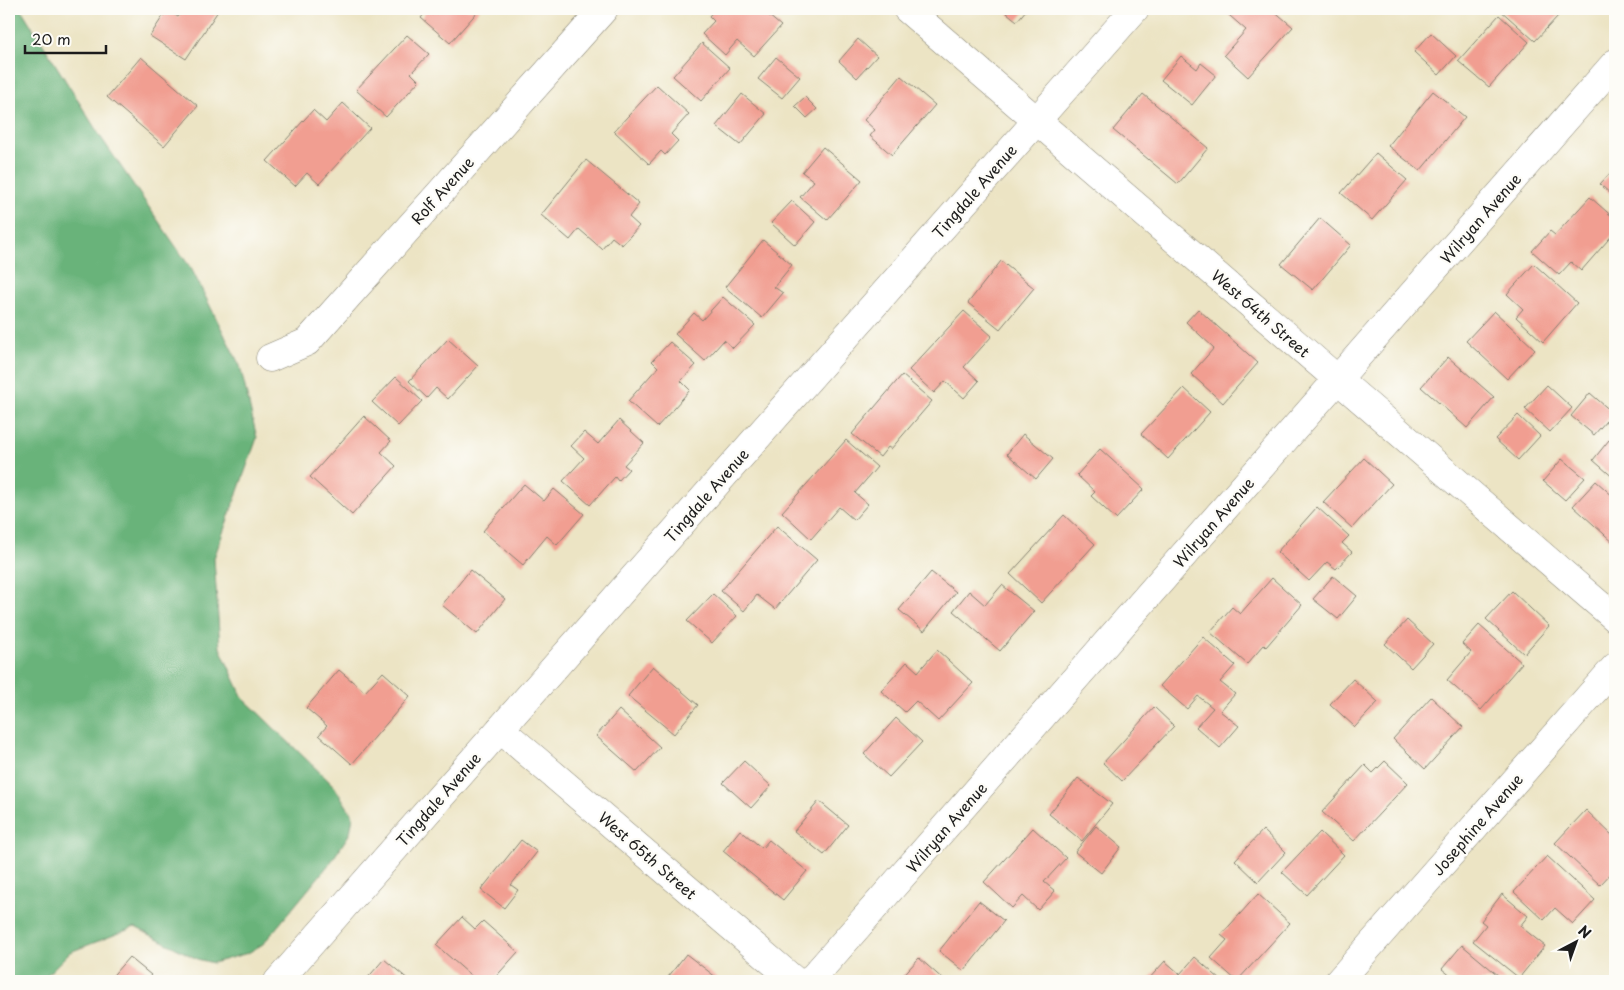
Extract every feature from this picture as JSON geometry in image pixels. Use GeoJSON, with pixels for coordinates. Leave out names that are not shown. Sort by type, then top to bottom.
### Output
{"type":"FeatureCollection","features":[{"type":"Feature","properties":{"kind":"street","name":"Rolf Avenue"},"geometry":{"type":"LineString","coordinates":[[270,358],[307,342],[604,9]]}},
{"type":"Feature","properties":{"kind":"street","name":"West 64th Street"},"geometry":{"type":"LineString","coordinates":[[907,9],[1615,618]]}},
{"type":"Feature","properties":{"kind":"street","name":"Tingdale Avenue"},"geometry":{"type":"LineString","coordinates":[[278,981],[1135,9]]}},
{"type":"Feature","properties":{"kind":"street","name":"Wilryan Avenue"},"geometry":{"type":"LineString","coordinates":[[810,981],[1615,63]]}},
{"type":"Feature","properties":{"kind":"street","name":"Josephine Avenue"},"geometry":{"type":"LineString","coordinates":[[1339,981],[1615,667]]}},
{"type":"Feature","properties":{"kind":"street","name":"West 65th Street"},"geometry":{"type":"LineString","coordinates":[[500,729],[795,981]]}},
{"type":"Feature","properties":{"kind":"green space"},"geometry":{"type":"Polygon","coordinates":[[[9,9],[21,9],[100,136],[192,270],[240,366],[257,438],[214,558],[220,648],[243,698],[334,786],[353,816],[350,833],[331,862],[263,944],[248,953],[213,963],[197,959],[135,927],[70,952],[41,981],[9,981],[9,9]]]}},
{"type":"Feature","properties":{"kind":"building"},"geometry":{"type":"Polygon","coordinates":[[[184,9],[215,9],[218,11],[186,59],[150,36],[167,10],[178,17],[184,9]]]}},
{"type":"Feature","properties":{"kind":"building"},"geometry":{"type":"Polygon","coordinates":[[[428,9],[480,9],[450,43],[421,18],[428,9]]]}},
{"type":"Feature","properties":{"kind":"building"},"geometry":{"type":"Polygon","coordinates":[[[715,9],[761,9],[781,26],[754,56],[737,41],[725,55],[702,34],[714,21],[709,16],[715,9]]]}},
{"type":"Feature","properties":{"kind":"building"},"geometry":{"type":"Polygon","coordinates":[[[1002,9],[1027,9],[1017,21],[1002,9]]]}},
{"type":"Feature","properties":{"kind":"building"},"geometry":{"type":"Polygon","coordinates":[[[1222,9],[1272,9],[1293,27],[1248,77],[1224,55],[1246,30],[1222,9]]]}},
{"type":"Feature","properties":{"kind":"building"},"geometry":{"type":"Polygon","coordinates":[[[1499,9],[1561,9],[1556,14],[1558,16],[1535,41],[1499,9]]]}},
{"type":"Feature","properties":{"kind":"building"},"geometry":{"type":"Polygon","coordinates":[[[1499,15],[1529,42],[1489,87],[1458,61],[1499,15]]]}},
{"type":"Feature","properties":{"kind":"building"},"geometry":{"type":"Polygon","coordinates":[[[1431,33],[1456,56],[1439,75],[1414,52],[1431,33]]]}},
{"type":"Feature","properties":{"kind":"building"},"geometry":{"type":"Polygon","coordinates":[[[407,35],[429,54],[411,73],[419,81],[386,117],[356,90],[407,35]]]}},
{"type":"Feature","properties":{"kind":"building"},"geometry":{"type":"Polygon","coordinates":[[[858,39],[877,56],[857,78],[839,61],[858,39]]]}},
{"type":"Feature","properties":{"kind":"building"},"geometry":{"type":"Polygon","coordinates":[[[702,43],[730,68],[701,101],[673,76],[702,43]]]}},
{"type":"Feature","properties":{"kind":"building"},"geometry":{"type":"Polygon","coordinates":[[[1181,56],[1197,69],[1201,63],[1216,75],[1192,105],[1161,80],[1181,56]]]}},
{"type":"Feature","properties":{"kind":"building"},"geometry":{"type":"Polygon","coordinates":[[[141,57],[198,106],[164,146],[107,97],[141,57]]]}},
{"type":"Feature","properties":{"kind":"building"},"geometry":{"type":"Polygon","coordinates":[[[776,57],[800,77],[782,98],[758,79],[776,57]]]}},
{"type":"Feature","properties":{"kind":"building"},"geometry":{"type":"Polygon","coordinates":[[[901,76],[935,105],[892,155],[870,136],[875,130],[864,120],[901,76]]]}},
{"type":"Feature","properties":{"kind":"building"},"geometry":{"type":"Polygon","coordinates":[[[657,85],[689,114],[671,134],[678,141],[665,155],[661,151],[649,164],[614,131],[657,85]]]}},
{"type":"Feature","properties":{"kind":"building"},"geometry":{"type":"Polygon","coordinates":[[[1433,91],[1465,117],[1420,171],[1388,146],[1433,91]]]}},
{"type":"Feature","properties":{"kind":"building"},"geometry":{"type":"Polygon","coordinates":[[[742,94],[766,114],[740,145],[716,126],[742,94]]]}},
{"type":"Feature","properties":{"kind":"building"},"geometry":{"type":"Polygon","coordinates":[[[1143,94],[1208,148],[1178,184],[1113,130],[1143,94]]]}},
{"type":"Feature","properties":{"kind":"building"},"geometry":{"type":"Polygon","coordinates":[[[805,97],[817,109],[807,118],[795,106],[805,97]]]}},
{"type":"Feature","properties":{"kind":"building"},"geometry":{"type":"Polygon","coordinates":[[[343,103],[370,128],[319,184],[307,173],[295,186],[267,161],[313,110],[326,122],[343,103]]]}},
{"type":"Feature","properties":{"kind":"building"},"geometry":{"type":"Polygon","coordinates":[[[823,147],[862,180],[827,220],[800,197],[814,181],[802,172],[823,147]]]}},
{"type":"Feature","properties":{"kind":"building"},"geometry":{"type":"Polygon","coordinates":[[[1376,153],[1407,180],[1372,220],[1341,193],[1376,153]]]}},
{"type":"Feature","properties":{"kind":"building"},"geometry":{"type":"Polygon","coordinates":[[[586,160],[639,204],[629,217],[639,226],[622,245],[612,237],[602,249],[579,229],[570,240],[541,215],[586,160]]]}},
{"type":"Feature","properties":{"kind":"building"},"geometry":{"type":"Polygon","coordinates":[[[1615,168],[1615,198],[1600,184],[1615,168]]]}},
{"type":"Feature","properties":{"kind":"building"},"geometry":{"type":"Polygon","coordinates":[[[1590,197],[1615,219],[1615,232],[1581,271],[1571,262],[1559,275],[1532,251],[1550,231],[1555,235],[1590,197]]]}},
{"type":"Feature","properties":{"kind":"building"},"geometry":{"type":"Polygon","coordinates":[[[792,201],[815,222],[795,245],[771,223],[792,201]]]}},
{"type":"Feature","properties":{"kind":"building"},"geometry":{"type":"Polygon","coordinates":[[[1320,218],[1351,245],[1313,290],[1281,264],[1320,218]]]}},
{"type":"Feature","properties":{"kind":"building"},"geometry":{"type":"Polygon","coordinates":[[[763,240],[792,265],[774,287],[783,293],[762,318],[725,287],[763,240]]]}},
{"type":"Feature","properties":{"kind":"building"},"geometry":{"type":"Polygon","coordinates":[[[1001,261],[1034,288],[1000,329],[968,303],[1001,261]]]}},
{"type":"Feature","properties":{"kind":"building"},"geometry":{"type":"Polygon","coordinates":[[[1534,264],[1577,303],[1543,342],[1516,317],[1523,309],[1507,294],[1534,264]]]}},
{"type":"Feature","properties":{"kind":"building"},"geometry":{"type":"Polygon","coordinates":[[[723,297],[755,325],[733,348],[724,340],[705,361],[675,334],[694,313],[702,320],[723,297]]]}},
{"type":"Feature","properties":{"kind":"building"},"geometry":{"type":"Polygon","coordinates":[[[1198,309],[1258,363],[1223,403],[1191,374],[1214,348],[1186,322],[1198,309]]]}},
{"type":"Feature","properties":{"kind":"building"},"geometry":{"type":"Polygon","coordinates":[[[964,311],[992,336],[964,367],[979,381],[964,398],[945,381],[934,393],[909,370],[964,311]]]}},
{"type":"Feature","properties":{"kind":"building"},"geometry":{"type":"Polygon","coordinates":[[[1494,311],[1535,349],[1507,379],[1466,341],[1494,311]]]}},
{"type":"Feature","properties":{"kind":"building"},"geometry":{"type":"Polygon","coordinates":[[[448,339],[478,366],[448,399],[436,388],[427,398],[409,381],[448,339]]]}},
{"type":"Feature","properties":{"kind":"building"},"geometry":{"type":"Polygon","coordinates":[[[670,342],[696,365],[681,381],[690,390],[657,427],[628,401],[658,367],[652,361],[670,342]]]}},
{"type":"Feature","properties":{"kind":"building"},"geometry":{"type":"Polygon","coordinates":[[[1448,357],[1494,397],[1467,428],[1421,387],[1448,357]]]}},
{"type":"Feature","properties":{"kind":"building"},"geometry":{"type":"Polygon","coordinates":[[[902,375],[932,401],[891,449],[888,447],[880,457],[852,434],[902,375]]]}},
{"type":"Feature","properties":{"kind":"building"},"geometry":{"type":"Polygon","coordinates":[[[396,377],[422,401],[398,426],[372,402],[396,377]]]}},
{"type":"Feature","properties":{"kind":"building"},"geometry":{"type":"Polygon","coordinates":[[[1547,385],[1572,408],[1550,432],[1525,409],[1547,385]]]}},
{"type":"Feature","properties":{"kind":"building"},"geometry":{"type":"Polygon","coordinates":[[[1184,388],[1210,412],[1168,459],[1141,434],[1184,388]]]}},
{"type":"Feature","properties":{"kind":"building"},"geometry":{"type":"Polygon","coordinates":[[[1590,393],[1613,413],[1594,435],[1571,416],[1590,393]]]}},
{"type":"Feature","properties":{"kind":"building"},"geometry":{"type":"Polygon","coordinates":[[[1518,415],[1540,436],[1518,460],[1495,439],[1518,415]]]}},
{"type":"Feature","properties":{"kind":"building"},"geometry":{"type":"Polygon","coordinates":[[[364,416],[391,441],[381,452],[396,466],[352,515],[310,477],[364,416]]]}},
{"type":"Feature","properties":{"kind":"building"},"geometry":{"type":"Polygon","coordinates":[[[619,420],[644,443],[624,465],[629,469],[618,481],[615,477],[590,505],[563,481],[584,458],[571,446],[584,432],[598,444],[619,420]]]}},
{"type":"Feature","properties":{"kind":"building"},"geometry":{"type":"Polygon","coordinates":[[[1023,434],[1053,459],[1036,479],[1007,454],[1023,434]]]}},
{"type":"Feature","properties":{"kind":"building"},"geometry":{"type":"Polygon","coordinates":[[[846,440],[877,467],[855,493],[868,504],[854,520],[839,507],[811,539],[782,512],[846,440]]]}},
{"type":"Feature","properties":{"kind":"building"},"geometry":{"type":"Polygon","coordinates":[[[1609,440],[1615,446],[1615,479],[1593,460],[1609,440]]]}},
{"type":"Feature","properties":{"kind":"building"},"geometry":{"type":"Polygon","coordinates":[[[1100,449],[1144,489],[1116,519],[1091,496],[1095,492],[1077,475],[1100,449]]]}},
{"type":"Feature","properties":{"kind":"building"},"geometry":{"type":"Polygon","coordinates":[[[1364,458],[1392,484],[1352,528],[1323,502],[1364,458]]]}},
{"type":"Feature","properties":{"kind":"building"},"geometry":{"type":"Polygon","coordinates":[[[1562,459],[1585,478],[1565,500],[1543,481],[1562,459]]]}},
{"type":"Feature","properties":{"kind":"building"},"geometry":{"type":"Polygon","coordinates":[[[1596,481],[1615,498],[1615,544],[1573,506],[1596,481]]]}},
{"type":"Feature","properties":{"kind":"building"},"geometry":{"type":"Polygon","coordinates":[[[524,484],[544,501],[554,489],[584,514],[557,545],[547,536],[523,565],[483,531],[524,484]]]}},
{"type":"Feature","properties":{"kind":"building"},"geometry":{"type":"Polygon","coordinates":[[[1317,507],[1349,536],[1342,543],[1352,552],[1336,569],[1327,562],[1309,581],[1277,552],[1317,507]]]}},
{"type":"Feature","properties":{"kind":"building"},"geometry":{"type":"Polygon","coordinates":[[[1064,515],[1095,544],[1041,603],[1010,574],[1064,515]]]}},
{"type":"Feature","properties":{"kind":"building"},"geometry":{"type":"Polygon","coordinates":[[[777,526],[817,560],[775,609],[757,595],[744,611],[721,591],[777,526]]]}},
{"type":"Feature","properties":{"kind":"building"},"geometry":{"type":"Polygon","coordinates":[[[470,570],[505,599],[477,634],[442,605],[470,570]]]}},
{"type":"Feature","properties":{"kind":"building"},"geometry":{"type":"Polygon","coordinates":[[[931,572],[956,592],[924,631],[899,610],[931,572]]]}},
{"type":"Feature","properties":{"kind":"building"},"geometry":{"type":"Polygon","coordinates":[[[1333,576],[1357,596],[1338,619],[1313,599],[1333,576]]]}},
{"type":"Feature","properties":{"kind":"building"},"geometry":{"type":"Polygon","coordinates":[[[1272,578],[1302,605],[1266,647],[1264,645],[1247,664],[1210,632],[1232,607],[1240,614],[1272,578]]]}},
{"type":"Feature","properties":{"kind":"building"},"geometry":{"type":"Polygon","coordinates":[[[1002,585],[1034,611],[1000,651],[953,611],[969,591],[985,605],[1002,585]]]}},
{"type":"Feature","properties":{"kind":"building"},"geometry":{"type":"Polygon","coordinates":[[[1512,591],[1549,626],[1524,654],[1486,619],[1512,591]]]}},
{"type":"Feature","properties":{"kind":"building"},"geometry":{"type":"Polygon","coordinates":[[[713,594],[737,616],[712,643],[687,621],[713,594]]]}},
{"type":"Feature","properties":{"kind":"building"},"geometry":{"type":"Polygon","coordinates":[[[1407,620],[1433,644],[1411,668],[1385,644],[1407,620]]]}},
{"type":"Feature","properties":{"kind":"building"},"geometry":{"type":"Polygon","coordinates":[[[1479,625],[1522,663],[1481,710],[1447,680],[1471,652],[1462,644],[1479,625]]]}},
{"type":"Feature","properties":{"kind":"building"},"geometry":{"type":"Polygon","coordinates":[[[1203,637],[1235,665],[1220,682],[1235,694],[1220,711],[1239,726],[1220,748],[1196,727],[1213,708],[1198,696],[1187,709],[1160,686],[1203,637]]]}},
{"type":"Feature","properties":{"kind":"building"},"geometry":{"type":"Polygon","coordinates":[[[937,650],[973,683],[938,721],[916,701],[905,712],[881,691],[907,662],[918,672],[937,650]]]}},
{"type":"Feature","properties":{"kind":"building"},"geometry":{"type":"Polygon","coordinates":[[[653,666],[698,705],[674,734],[628,696],[653,666]]]}},
{"type":"Feature","properties":{"kind":"building"},"geometry":{"type":"Polygon","coordinates":[[[339,670],[365,692],[383,672],[410,696],[352,764],[319,735],[327,726],[306,708],[339,670]]]}},
{"type":"Feature","properties":{"kind":"building"},"geometry":{"type":"Polygon","coordinates":[[[1353,679],[1378,702],[1355,727],[1330,704],[1353,679]]]}},
{"type":"Feature","properties":{"kind":"building"},"geometry":{"type":"Polygon","coordinates":[[[1431,697],[1463,727],[1425,769],[1393,739],[1431,697]]]}},
{"type":"Feature","properties":{"kind":"building"},"geometry":{"type":"Polygon","coordinates":[[[1154,707],[1174,726],[1122,781],[1103,763],[1154,707]]]}},
{"type":"Feature","properties":{"kind":"building"},"geometry":{"type":"Polygon","coordinates":[[[619,710],[660,747],[637,772],[596,736],[619,710]]]}},
{"type":"Feature","properties":{"kind":"building"},"geometry":{"type":"Polygon","coordinates":[[[896,718],[922,742],[889,777],[864,754],[896,718]]]}},
{"type":"Feature","properties":{"kind":"building"},"geometry":{"type":"Polygon","coordinates":[[[744,761],[771,786],[751,808],[723,783],[744,761]]]}},
{"type":"Feature","properties":{"kind":"building"},"geometry":{"type":"Polygon","coordinates":[[[1385,761],[1408,783],[1354,841],[1322,812],[1365,765],[1373,773],[1385,761]]]}},
{"type":"Feature","properties":{"kind":"building"},"geometry":{"type":"Polygon","coordinates":[[[1078,778],[1112,804],[1082,841],[1049,814],[1078,778]]]}},
{"type":"Feature","properties":{"kind":"building"},"geometry":{"type":"Polygon","coordinates":[[[819,801],[848,825],[824,855],[794,831],[819,801]]]}},
{"type":"Feature","properties":{"kind":"building"},"geometry":{"type":"Polygon","coordinates":[[[1586,810],[1615,838],[1615,869],[1600,885],[1555,843],[1586,810]]]}},
{"type":"Feature","properties":{"kind":"building"},"geometry":{"type":"Polygon","coordinates":[[[1096,826],[1121,847],[1101,873],[1075,852],[1096,826]]]}},
{"type":"Feature","properties":{"kind":"building"},"geometry":{"type":"Polygon","coordinates":[[[1033,828],[1066,858],[1044,882],[1055,891],[1038,910],[1023,896],[1012,908],[984,882],[1033,828]]]}},
{"type":"Feature","properties":{"kind":"building"},"geometry":{"type":"Polygon","coordinates":[[[740,830],[762,848],[769,840],[807,871],[783,900],[723,851],[740,830]]]}},
{"type":"Feature","properties":{"kind":"building"},"geometry":{"type":"Polygon","coordinates":[[[1263,830],[1286,852],[1258,882],[1235,860],[1263,830]]]}},
{"type":"Feature","properties":{"kind":"building"},"geometry":{"type":"Polygon","coordinates":[[[1320,832],[1344,855],[1307,895],[1282,872],[1320,832]]]}},
{"type":"Feature","properties":{"kind":"building"},"geometry":{"type":"Polygon","coordinates":[[[521,840],[537,852],[511,885],[518,890],[504,908],[481,890],[521,840]]]}},
{"type":"Feature","properties":{"kind":"building"},"geometry":{"type":"Polygon","coordinates":[[[1547,856],[1595,900],[1573,924],[1555,908],[1544,920],[1514,892],[1547,856]]]}},
{"type":"Feature","properties":{"kind":"building"},"geometry":{"type":"Polygon","coordinates":[[[1258,894],[1290,923],[1237,981],[1211,958],[1227,940],[1221,935],[1258,894]]]}},
{"type":"Feature","properties":{"kind":"building"},"geometry":{"type":"Polygon","coordinates":[[[1502,894],[1528,916],[1520,926],[1545,946],[1519,978],[1473,941],[1486,925],[1481,921],[1502,894]]]}},
{"type":"Feature","properties":{"kind":"building"},"geometry":{"type":"Polygon","coordinates":[[[979,901],[1004,921],[964,971],[939,951],[979,901]]]}},
{"type":"Feature","properties":{"kind":"building"},"geometry":{"type":"Polygon","coordinates":[[[462,917],[475,929],[483,921],[518,952],[492,981],[477,981],[436,945],[462,917]]]}},
{"type":"Feature","properties":{"kind":"building"},"geometry":{"type":"Polygon","coordinates":[[[1462,945],[1505,981],[1457,981],[1442,969],[1462,945]]]}},
{"type":"Feature","properties":{"kind":"building"},"geometry":{"type":"Polygon","coordinates":[[[686,954],[721,981],[665,981],[686,954]]]}},
{"type":"Feature","properties":{"kind":"building"},"geometry":{"type":"Polygon","coordinates":[[[129,957],[151,975],[146,981],[108,981],[129,957]]]}},
{"type":"Feature","properties":{"kind":"building"},"geometry":{"type":"Polygon","coordinates":[[[1195,957],[1222,981],[1147,981],[1165,961],[1180,974],[1195,957]]]}},
{"type":"Feature","properties":{"kind":"building"},"geometry":{"type":"Polygon","coordinates":[[[919,958],[945,981],[898,981],[919,958]]]}},
{"type":"Feature","properties":{"kind":"building"},"geometry":{"type":"Polygon","coordinates":[[[384,959],[410,981],[365,981],[384,959]]]}}]}
